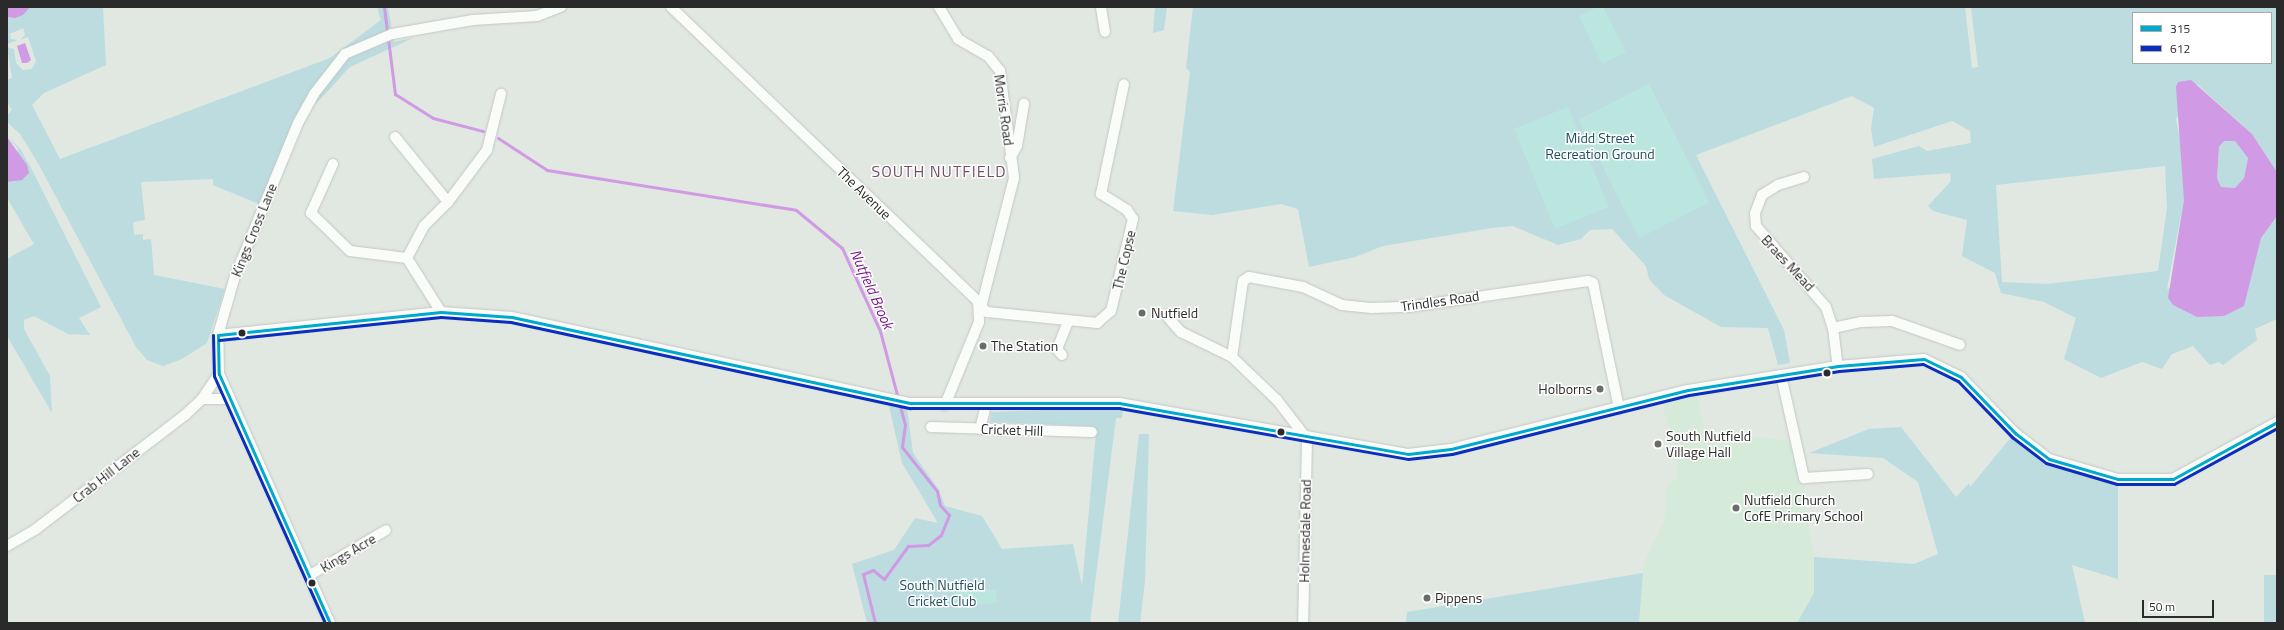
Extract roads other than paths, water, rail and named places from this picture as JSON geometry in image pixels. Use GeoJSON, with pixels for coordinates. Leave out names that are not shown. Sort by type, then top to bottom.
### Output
{"type":"FeatureCollection","features":[{"type":"Feature","properties":{"kind":"street","name":"Kings Cross Lane"},"geometry":{"type":"LineString","coordinates":[[330,623],[219,374],[218,335],[235,276],[298,124],[314,94],[345,54],[378,38],[392,34],[473,20],[537,16],[561,7]]}},
{"type":"Feature","properties":{"kind":"street","name":"The Avenue"},"geometry":{"type":"LineString","coordinates":[[671,7],[981,307]]}},
{"type":"Feature","properties":{"kind":"street","name":"Morris Road"},"geometry":{"type":"LineString","coordinates":[[939,7],[958,39],[988,56],[1000,72],[1010,158],[1014,178],[981,307]]}},
{"type":"Feature","properties":{"kind":"street"},"geometry":{"type":"LineString","coordinates":[[1101,7],[1105,32]]}},
{"type":"Feature","properties":{"kind":"street","name":"The Copse"},"geometry":{"type":"LineString","coordinates":[[1069,320],[1097,323],[1106,318],[1119,285],[1133,219],[1127,210],[1101,194],[1124,84]]}},
{"type":"Feature","properties":{"kind":"street"},"geometry":{"type":"LineString","coordinates":[[407,258],[424,226],[448,202],[487,150],[501,94]]}},
{"type":"Feature","properties":{"kind":"street"},"geometry":{"type":"LineString","coordinates":[[1010,158],[1017,146],[1024,104]]}},
{"type":"Feature","properties":{"kind":"street"},"geometry":{"type":"LineString","coordinates":[[395,137],[448,202]]}},
{"type":"Feature","properties":{"kind":"street"},"geometry":{"type":"LineString","coordinates":[[333,164],[311,213],[350,251],[407,258]]}},
{"type":"Feature","properties":{"kind":"street","name":"Braes Mead"},"geometry":{"type":"LineString","coordinates":[[1804,177],[1778,185],[1762,196],[1755,213],[1756,226],[1764,239],[1815,292],[1829,313],[1833,328],[1838,366]]}},
{"type":"Feature","properties":{"kind":"street"},"geometry":{"type":"LineString","coordinates":[[407,258],[441,312]]}},
{"type":"Feature","properties":{"kind":"street","name":"Trindles Road"},"geometry":{"type":"LineString","coordinates":[[1232,357],[1243,281],[1249,277],[1303,287],[1342,305],[1372,308],[1408,306],[1588,281],[1593,284],[1618,408]]}},
{"type":"Feature","properties":{"kind":"street"},"geometry":{"type":"LineString","coordinates":[[981,307],[987,312],[1069,320],[1057,349],[1062,355]]}},
{"type":"Feature","properties":{"kind":"street"},"geometry":{"type":"LineString","coordinates":[[945,405],[980,322],[981,307]]}},
{"type":"Feature","properties":{"kind":"street"},"geometry":{"type":"LineString","coordinates":[[218,335],[441,312],[512,317],[911,403],[945,405],[1119,403],[1307,439],[1408,454],[1451,449],[1688,390],[1838,366],[1924,360],[1960,377],[2015,433],[2049,459],[2118,479],[2172,479],[2277,422]]}},
{"type":"Feature","properties":{"kind":"street"},"geometry":{"type":"LineString","coordinates":[[1166,315],[1181,332],[1232,357],[1277,400],[1307,439]]}},
{"type":"Feature","properties":{"kind":"street"},"geometry":{"type":"LineString","coordinates":[[1833,328],[1860,322],[1892,321],[1960,345]]}},
{"type":"Feature","properties":{"kind":"street","name":"Crab Hill Lane"},"geometry":{"type":"LineString","coordinates":[[7,546],[36,529],[202,399],[219,374]]}},
{"type":"Feature","properties":{"kind":"street"},"geometry":{"type":"LineString","coordinates":[[1782,375],[1804,478],[1868,474]]}},
{"type":"Feature","properties":{"kind":"street"},"geometry":{"type":"LineString","coordinates":[[202,399],[229,399]]}},
{"type":"Feature","properties":{"kind":"street"},"geometry":{"type":"LineString","coordinates":[[980,429],[986,405]]}},
{"type":"Feature","properties":{"kind":"street","name":"Cricket Hill"},"geometry":{"type":"LineString","coordinates":[[931,427],[1092,432]]}},
{"type":"Feature","properties":{"kind":"street","name":"Holmesdale Road"},"geometry":{"type":"LineString","coordinates":[[1304,623],[1307,439]]}},
{"type":"Feature","properties":{"kind":"street","name":"Kings Acre"},"geometry":{"type":"LineString","coordinates":[[310,576],[386,530]]}},
{"type":"Feature","properties":{"kind":"waterway","name":"Nutfield Brook"},"geometry":{"type":"LineString","coordinates":[[384,7],[395,94],[433,118],[483,131]]}},
{"type":"Feature","properties":{"kind":"waterway","name":"Nutfield Brook"},"geometry":{"type":"LineString","coordinates":[[498,138],[547,170],[796,210],[842,248],[880,331],[905,425],[902,447],[937,491],[940,505],[949,515],[941,535],[928,545],[908,546],[884,579],[873,570],[863,574],[875,623]]}},
{"type":"Feature","properties":{"kind":"place","name":"Nutfield"},"geometry":{"type":"Point","coordinates":[1142,313]}},
{"type":"Feature","properties":{"kind":"place","name":"The Station"},"geometry":{"type":"Point","coordinates":[983,346]}},
{"type":"Feature","properties":{"kind":"place","name":"Holborns"},"geometry":{"type":"Point","coordinates":[1600,389]}},
{"type":"Feature","properties":{"kind":"place","name":"South Nutfield Village Hall"},"geometry":{"type":"Point","coordinates":[1658,444]}},
{"type":"Feature","properties":{"kind":"place","name":"Nutfield Church CofE Primary School"},"geometry":{"type":"Point","coordinates":[1736,508]}},
{"type":"Feature","properties":{"kind":"place","name":"Pippens"},"geometry":{"type":"Point","coordinates":[1427,598]}},
{"type":"Feature","properties":{"kind":"district","name":"SOUTH NUTFIELD"},"geometry":{"type":"Point","coordinates":[939,171]}},
{"type":"Feature","properties":{"kind":"park label","name":"Midd Street Recreation Ground"},"geometry":{"type":"Point","coordinates":[1600,146]}},
{"type":"Feature","properties":{"kind":"park label","name":"South Nutfield Cricket Club"},"geometry":{"type":"Point","coordinates":[942,594]}}]}
